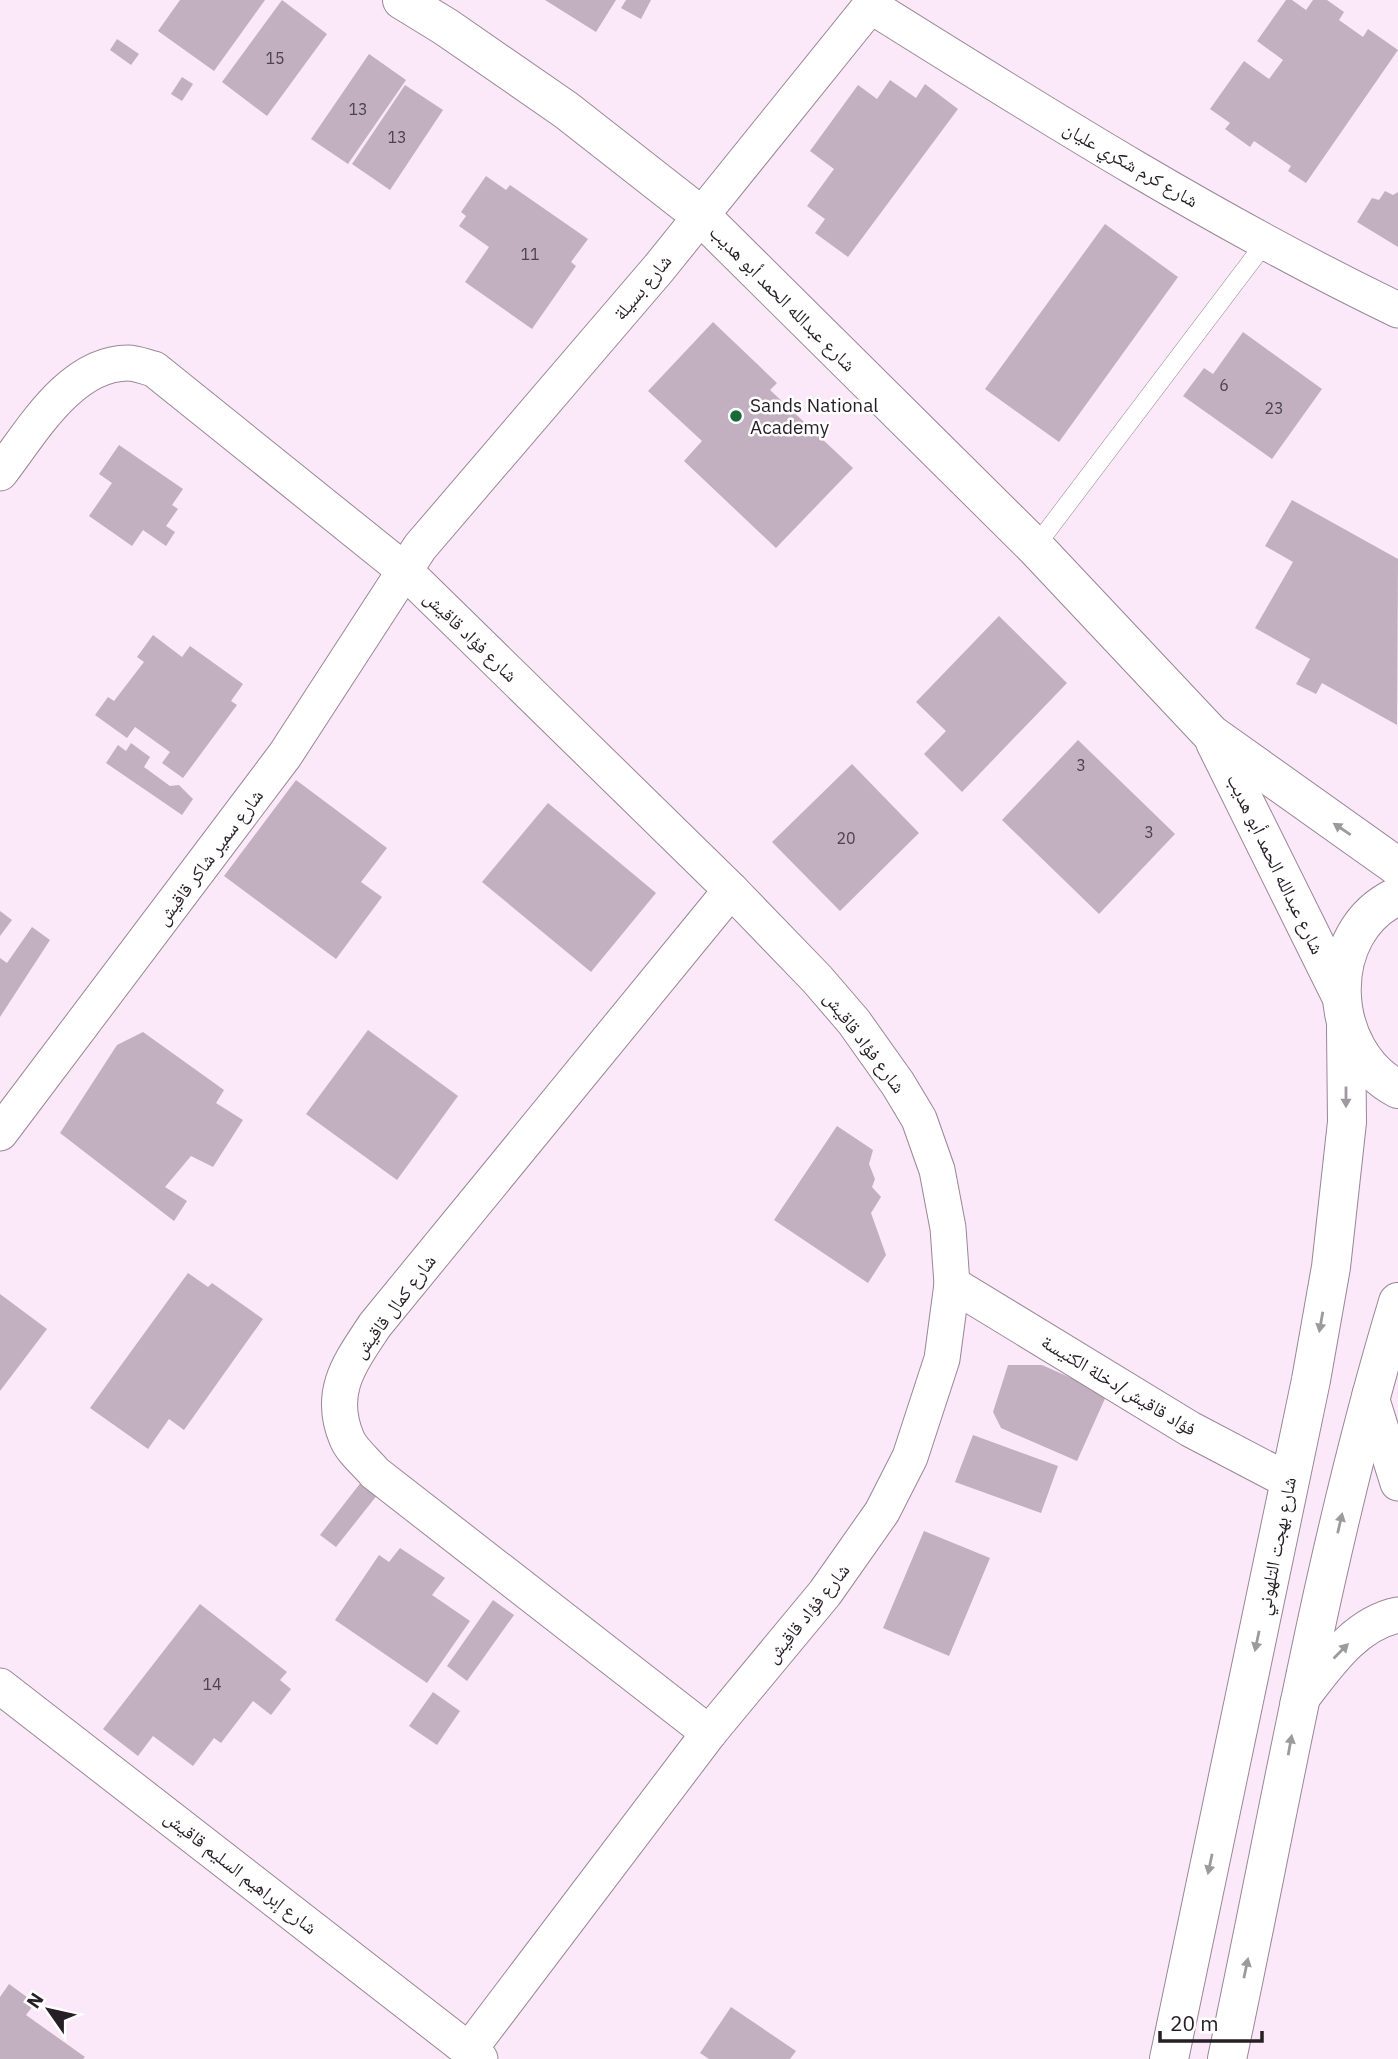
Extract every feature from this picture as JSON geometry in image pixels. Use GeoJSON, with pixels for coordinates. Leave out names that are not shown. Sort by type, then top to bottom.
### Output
{"type":"FeatureCollection","features":[{"type":"Feature","properties":{"kind":"street","name":"شارع عبدالله الحمد أبو هديب"},"geometry":{"type":"LineString","coordinates":[[402,0],[566,110],[700,215],[1035,547],[1211,734],[1398,867]]}},
{"type":"Feature","properties":{"kind":"street","name":"شارع بسيلة"},"geometry":{"type":"LineString","coordinates":[[404,570],[442,520],[566,378],[873,3]]}},
{"type":"Feature","properties":{"kind":"street","name":"شارع كرم شكري عليان"},"geometry":{"type":"LineString","coordinates":[[873,3],[1012,94],[1265,243],[1398,310]]}},
{"type":"Feature","properties":{"kind":"street","name":"شارع فؤاد قاقيش"},"geometry":{"type":"LineString","coordinates":[[0,472],[50,407],[73,386],[112,365],[129,363],[154,369],[404,570],[731,890],[817,979],[854,1022],[919,1119],[937,1170],[948,1227],[952,1284],[942,1359],[910,1457],[882,1512],[825,1593],[709,1733],[475,2054]]}},
{"type":"Feature","properties":{"kind":"street","name":"شارع سمير شاكر قاقيش"},"geometry":{"type":"LineString","coordinates":[[0,1133],[285,755],[404,570]]}},
{"type":"Feature","properties":{"kind":"street","name":"شارع عبدالله الحمد أبو هديب"},"geometry":{"type":"LineString","coordinates":[[1211,734],[1343,1011],[1362,1058],[1385,1082],[1398,1089]]}},
{"type":"Feature","properties":{"kind":"street","name":"شارع كمال قاقيش"},"geometry":{"type":"LineString","coordinates":[[709,1733],[375,1473],[348,1441],[338,1404],[345,1371],[375,1325],[731,890]]}},
{"type":"Feature","properties":{"kind":"street","name":"شارع بهجت التلهوني"},"geometry":{"type":"LineString","coordinates":[[1169,2059],[1311,1380],[1331,1267],[1346,1122],[1343,1011],[1346,958],[1363,925],[1398,896]]}},
{"type":"Feature","properties":{"kind":"street","name":"فؤاد قاقيش/دخلة الكنيسة"},"geometry":{"type":"LineString","coordinates":[[952,1284],[1190,1429],[1289,1481]]}},
{"type":"Feature","properties":{"kind":"street"},"geometry":{"type":"LineString","coordinates":[[1227,2059],[1271,1852],[1298,1703],[1370,1394],[1398,1302]]}},
{"type":"Feature","properties":{"kind":"street"},"geometry":{"type":"LineString","coordinates":[[1370,1394],[1398,1483]]}},
{"type":"Feature","properties":{"kind":"street"},"geometry":{"type":"LineString","coordinates":[[1298,1703],[1331,1661],[1359,1633],[1387,1617],[1398,1615]]}},
{"type":"Feature","properties":{"kind":"street","name":"شارع إبراهيم السليم قاقيش"},"geometry":{"type":"LineString","coordinates":[[0,1686],[475,2054]]}},
{"type":"Feature","properties":{"kind":"lane"},"geometry":{"type":"LineString","coordinates":[[1035,547],[1265,243]]}},
{"type":"Feature","properties":{"kind":"building"},"geometry":{"type":"Polygon","coordinates":[[[180,0],[265,0],[214,71],[158,31],[180,0]]]}},
{"type":"Feature","properties":{"kind":"building"},"geometry":{"type":"Polygon","coordinates":[[[282,0],[327,34],[267,116],[222,82],[282,0]]]}},
{"type":"Feature","properties":{"kind":"building"},"geometry":{"type":"Polygon","coordinates":[[[545,0],[616,0],[596,32],[545,0]]]}},
{"type":"Feature","properties":{"kind":"building"},"geometry":{"type":"Polygon","coordinates":[[[626,0],[651,0],[641,19],[621,8],[626,0]]]}},
{"type":"Feature","properties":{"kind":"building"},"geometry":{"type":"Polygon","coordinates":[[[1286,0],[1292,0],[1306,10],[1313,0],[1327,0],[1344,12],[1339,20],[1363,37],[1368,29],[1398,50],[1306,183],[1288,171],[1291,166],[1254,141],[1250,147],[1225,129],[1230,123],[1210,109],[1244,61],[1269,79],[1283,60],[1257,41],[1286,0]]]}},
{"type":"Feature","properties":{"kind":"building"},"geometry":{"type":"Polygon","coordinates":[[[117,39],[139,54],[131,65],[110,50],[117,39]]]}},
{"type":"Feature","properties":{"kind":"building"},"geometry":{"type":"Polygon","coordinates":[[[369,54],[406,80],[348,164],[311,139],[369,54]]]}},
{"type":"Feature","properties":{"kind":"building"},"geometry":{"type":"Polygon","coordinates":[[[182,77],[193,84],[182,101],[171,94],[182,77]]]}},
{"type":"Feature","properties":{"kind":"building"},"geometry":{"type":"Polygon","coordinates":[[[890,80],[916,98],[925,84],[958,109],[848,257],[815,233],[825,219],[807,206],[834,169],[810,151],[858,85],[877,99],[890,80]]]}},
{"type":"Feature","properties":{"kind":"building"},"geometry":{"type":"Polygon","coordinates":[[[405,85],[443,110],[390,190],[352,164],[405,85]]]}},
{"type":"Feature","properties":{"kind":"building"},"geometry":{"type":"Polygon","coordinates":[[[486,176],[506,190],[510,185],[588,239],[571,262],[576,266],[532,329],[465,282],[489,247],[459,226],[466,216],[461,212],[486,176]]]}},
{"type":"Feature","properties":{"kind":"building"},"geometry":{"type":"Polygon","coordinates":[[[1385,191],[1393,195],[1398,192],[1398,247],[1357,222],[1372,198],[1379,200],[1385,191]]]}},
{"type":"Feature","properties":{"kind":"building"},"geometry":{"type":"Polygon","coordinates":[[[1105,224],[1178,277],[1059,442],[985,389],[1105,224]]]}},
{"type":"Feature","properties":{"kind":"building","name":"Sands National Academy"},"geometry":{"type":"Polygon","coordinates":[[[713,322],[777,383],[770,390],[853,468],[776,548],[684,461],[702,441],[648,391],[713,322]]]}},
{"type":"Feature","properties":{"kind":"building"},"geometry":{"type":"Polygon","coordinates":[[[1243,332],[1322,389],[1272,459],[1183,396],[1204,368],[1213,374],[1243,332]]]}},
{"type":"Feature","properties":{"kind":"building"},"geometry":{"type":"Polygon","coordinates":[[[119,445],[183,489],[172,505],[178,509],[166,526],[175,532],[166,546],[143,530],[132,546],[89,516],[112,483],[99,474],[119,445]]]}},
{"type":"Feature","properties":{"kind":"building"},"geometry":{"type":"Polygon","coordinates":[[[1292,500],[1398,559],[1397,725],[1322,683],[1316,694],[1296,684],[1310,659],[1255,628],[1293,562],[1265,546],[1292,500]]]}},
{"type":"Feature","properties":{"kind":"building"},"geometry":{"type":"Polygon","coordinates":[[[999,616],[1067,683],[962,792],[924,754],[946,731],[916,702],[999,616]]]}},
{"type":"Feature","properties":{"kind":"building"},"geometry":{"type":"Polygon","coordinates":[[[153,635],[182,657],[190,646],[243,684],[231,701],[237,705],[183,778],[162,763],[170,752],[135,727],[127,738],[95,715],[108,697],[114,701],[144,662],[137,657],[153,635]]]}},
{"type":"Feature","properties":{"kind":"building"},"geometry":{"type":"Polygon","coordinates":[[[1078,740],[1175,834],[1099,914],[1002,820],[1078,740]]]}},
{"type":"Feature","properties":{"kind":"building"},"geometry":{"type":"Polygon","coordinates":[[[131,743],[150,757],[144,767],[170,786],[179,785],[193,799],[182,815],[106,763],[118,745],[126,751],[131,743]]]}},
{"type":"Feature","properties":{"kind":"building"},"geometry":{"type":"Polygon","coordinates":[[[852,764],[919,833],[840,911],[772,842],[852,764]]]}},
{"type":"Feature","properties":{"kind":"building"},"geometry":{"type":"Polygon","coordinates":[[[296,780],[387,848],[361,882],[382,897],[336,959],[224,876],[296,780]]]}},
{"type":"Feature","properties":{"kind":"building"},"geometry":{"type":"Polygon","coordinates":[[[548,803],[656,893],[591,972],[482,882],[548,803]]]}},
{"type":"Feature","properties":{"kind":"building"},"geometry":{"type":"Polygon","coordinates":[[[0,911],[12,920],[0,936],[0,911]]]}},
{"type":"Feature","properties":{"kind":"building"},"geometry":{"type":"Polygon","coordinates":[[[32,927],[50,940],[0,1017],[0,958],[7,963],[32,927]]]}},
{"type":"Feature","properties":{"kind":"building"},"geometry":{"type":"Polygon","coordinates":[[[368,1030],[458,1096],[397,1180],[306,1114],[368,1030]]]}},
{"type":"Feature","properties":{"kind":"building"},"geometry":{"type":"Polygon","coordinates":[[[143,1032],[224,1090],[216,1103],[243,1120],[213,1167],[191,1156],[165,1187],[187,1201],[174,1221],[60,1133],[117,1045],[143,1032]]]}},
{"type":"Feature","properties":{"kind":"building"},"geometry":{"type":"Polygon","coordinates":[[[837,1126],[873,1150],[869,1164],[875,1179],[872,1187],[881,1197],[871,1213],[886,1255],[868,1283],[774,1220],[837,1126]]]}},
{"type":"Feature","properties":{"kind":"building"},"geometry":{"type":"Polygon","coordinates":[[[188,1273],[208,1287],[212,1283],[263,1319],[184,1430],[169,1419],[148,1449],[90,1408],[188,1273]]]}},
{"type":"Feature","properties":{"kind":"building"},"geometry":{"type":"Polygon","coordinates":[[[0,1294],[47,1329],[0,1391],[0,1294]]]}},
{"type":"Feature","properties":{"kind":"building"},"geometry":{"type":"Polygon","coordinates":[[[1008,1365],[1042,1365],[1107,1394],[1077,1461],[1001,1428],[993,1412],[1008,1365]]]}},
{"type":"Feature","properties":{"kind":"building"},"geometry":{"type":"Polygon","coordinates":[[[973,1435],[1058,1466],[1041,1513],[955,1482],[973,1435]]]}},
{"type":"Feature","properties":{"kind":"building"},"geometry":{"type":"Polygon","coordinates":[[[362,1481],[378,1494],[336,1547],[320,1535],[362,1481]]]}},
{"type":"Feature","properties":{"kind":"building"},"geometry":{"type":"Polygon","coordinates":[[[924,1531],[990,1558],[949,1656],[883,1628],[924,1531]]]}},
{"type":"Feature","properties":{"kind":"building"},"geometry":{"type":"Polygon","coordinates":[[[400,1548],[445,1578],[432,1595],[470,1621],[427,1683],[335,1620],[379,1555],[389,1562],[400,1548]]]}},
{"type":"Feature","properties":{"kind":"building"},"geometry":{"type":"Polygon","coordinates":[[[493,1600],[514,1615],[467,1681],[447,1666],[493,1600]]]}},
{"type":"Feature","properties":{"kind":"building"},"geometry":{"type":"Polygon","coordinates":[[[200,1604],[287,1672],[280,1680],[291,1689],[271,1715],[253,1701],[221,1743],[214,1738],[193,1766],[153,1736],[138,1756],[103,1729],[200,1604]]]}},
{"type":"Feature","properties":{"kind":"building"},"geometry":{"type":"Polygon","coordinates":[[[433,1692],[460,1711],[437,1745],[409,1726],[433,1692]]]}},
{"type":"Feature","properties":{"kind":"building"},"geometry":{"type":"Polygon","coordinates":[[[9,1984],[35,2003],[26,2015],[85,2057],[0,2059],[0,1997],[9,1984]]]}},
{"type":"Feature","properties":{"kind":"building"},"geometry":{"type":"Polygon","coordinates":[[[731,2007],[796,2051],[790,2059],[709,2059],[700,2053],[731,2007]]]}},
{"type":"Feature","properties":{"kind":"place","name":"Sands National Academy"},"geometry":{"type":"Point","coordinates":[736,416]}}]}
